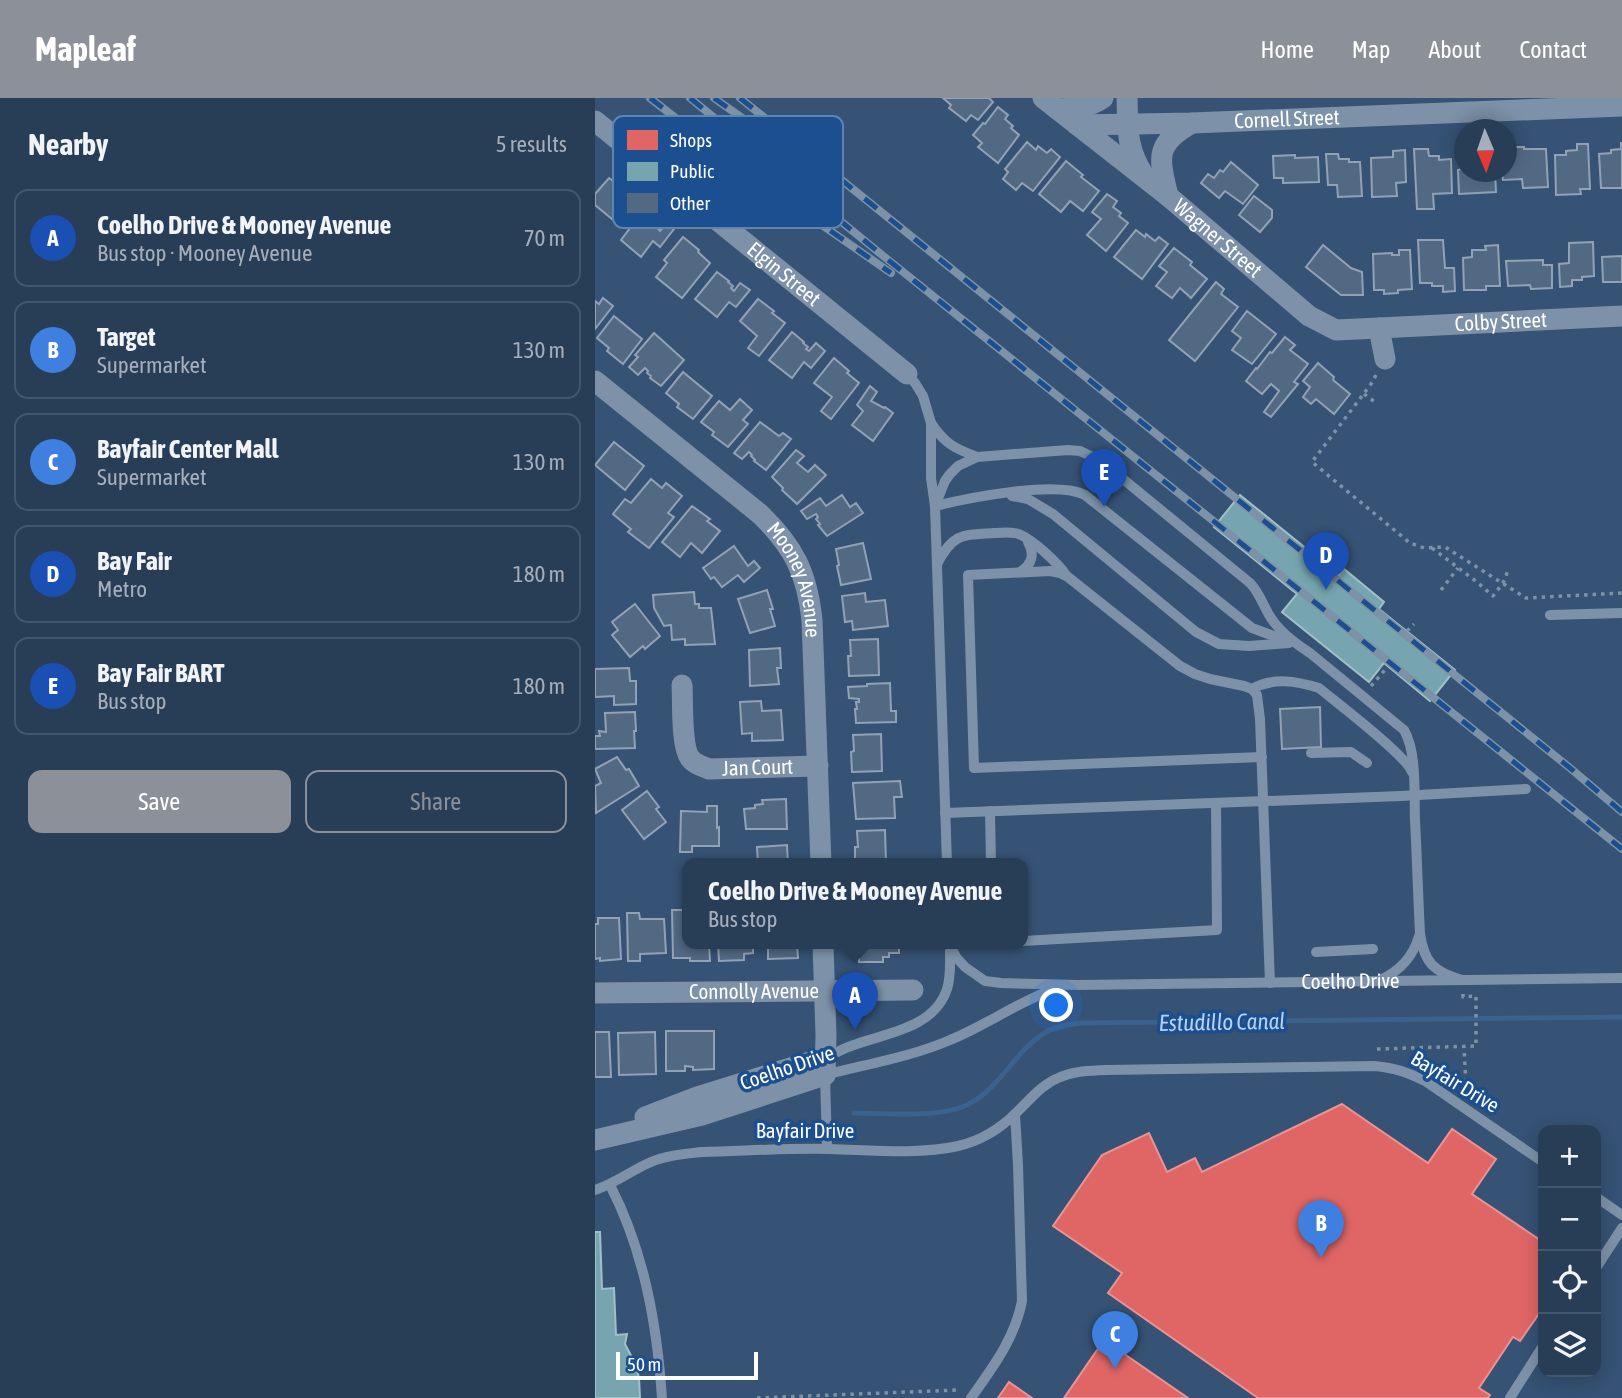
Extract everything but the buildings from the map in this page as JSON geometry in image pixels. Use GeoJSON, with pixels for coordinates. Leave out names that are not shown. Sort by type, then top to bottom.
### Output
{"type":"FeatureCollection","features":[{"type":"Feature","properties":{"kind":"street"},"geometry":{"type":"LineString","coordinates":[[1050,104],[1084,107],[1103,98]]}},
{"type":"Feature","properties":{"kind":"street"},"geometry":{"type":"LineString","coordinates":[[1126,98],[1129,144],[1146,178]]}},
{"type":"Feature","properties":{"kind":"street","name":"Wagner Street"},"geometry":{"type":"LineString","coordinates":[[1050,104],[1168,196],[1309,316],[1336,330],[1379,328]]}},
{"type":"Feature","properties":{"kind":"street","name":"Cornell Street"},"geometry":{"type":"LineString","coordinates":[[1077,125],[1622,106]]}},
{"type":"Feature","properties":{"kind":"street","name":"Elgin Street"},"geometry":{"type":"LineString","coordinates":[[595,121],[613,136]]}},
{"type":"Feature","properties":{"kind":"street"},"geometry":{"type":"LineString","coordinates":[[1168,196],[1161,157],[1165,143],[1192,123]]}},
{"type":"Feature","properties":{"kind":"street","name":"Elgin Street"},"geometry":{"type":"LineString","coordinates":[[727,228],[907,374]]}},
{"type":"Feature","properties":{"kind":"street","name":"Colby Street"},"geometry":{"type":"LineString","coordinates":[[1379,328],[1622,316]]}},
{"type":"Feature","properties":{"kind":"street"},"geometry":{"type":"LineString","coordinates":[[1379,328],[1385,359]]}},
{"type":"Feature","properties":{"kind":"street","name":"Mooney Avenue"},"geometry":{"type":"LineString","coordinates":[[595,381],[760,514],[787,543],[805,577],[812,620],[821,858]]}},
{"type":"Feature","properties":{"kind":"street","name":"Jan Court"},"geometry":{"type":"LineString","coordinates":[[682,685],[685,745],[689,757],[698,765],[709,769],[818,766]]}},
{"type":"Feature","properties":{"kind":"street"},"geometry":{"type":"LineString","coordinates":[[824,949],[825,1066]]}},
{"type":"Feature","properties":{"kind":"street","name":"Connolly Avenue"},"geometry":{"type":"LineString","coordinates":[[595,993],[913,990]]}},
{"type":"Feature","properties":{"kind":"street","name":"Coelho Drive"},"geometry":{"type":"LineString","coordinates":[[595,1138],[697,1097],[825,1066]]}},
{"type":"Feature","properties":{"kind":"lane"},"geometry":{"type":"LineString","coordinates":[[907,374],[923,396],[931,423],[947,858]]}},
{"type":"Feature","properties":{"kind":"lane"},"geometry":{"type":"LineString","coordinates":[[931,423],[955,449],[977,457]]}},
{"type":"Feature","properties":{"kind":"lane"},"geometry":{"type":"LineString","coordinates":[[935,506],[950,474],[958,466],[977,457],[1068,450],[1095,457],[1250,583],[1271,619],[1295,643],[1404,730],[1410,740],[1413,778]]}},
{"type":"Feature","properties":{"kind":"lane"},"geometry":{"type":"LineString","coordinates":[[935,506],[965,498],[1054,489],[1077,491],[1086,495],[1252,628],[1295,643]]}},
{"type":"Feature","properties":{"kind":"lane"},"geometry":{"type":"LineString","coordinates":[[1003,494],[1028,499],[1053,514],[1196,632],[1219,644],[1249,646],[1295,643]]}},
{"type":"Feature","properties":{"kind":"lane"},"geometry":{"type":"LineString","coordinates":[[936,565],[949,543],[967,534],[1009,532],[1027,538],[1055,561],[1068,577]]}},
{"type":"Feature","properties":{"kind":"lane"},"geometry":{"type":"LineString","coordinates":[[1017,573],[1030,563],[1031,546],[1027,538]]}},
{"type":"Feature","properties":{"kind":"lane"},"geometry":{"type":"LineString","coordinates":[[1262,757],[974,768],[968,575],[1050,571],[1060,573],[1180,666],[1210,679],[1244,685],[1257,695],[1262,757],[1270,983]]}},
{"type":"Feature","properties":{"kind":"lane"},"geometry":{"type":"LineString","coordinates":[[1550,615],[1622,613]]}},
{"type":"Feature","properties":{"kind":"lane"},"geometry":{"type":"LineString","coordinates":[[1252,689],[1263,682],[1272,681],[1319,688],[1411,767],[1415,796],[1419,933],[1422,950],[1428,961],[1438,970],[1462,980]]}},
{"type":"Feature","properties":{"kind":"lane"},"geometry":{"type":"LineString","coordinates":[[1311,753],[1352,752],[1367,763]]}},
{"type":"Feature","properties":{"kind":"lane"},"geometry":{"type":"LineString","coordinates":[[945,813],[1415,796],[1526,789]]}},
{"type":"Feature","properties":{"kind":"lane"},"geometry":{"type":"LineString","coordinates":[[1028,940],[1217,930],[1216,803]]}},
{"type":"Feature","properties":{"kind":"lane"},"geometry":{"type":"LineString","coordinates":[[990,811],[991,858]]}},
{"type":"Feature","properties":{"kind":"lane"},"geometry":{"type":"LineString","coordinates":[[1377,981],[1401,968],[1416,947],[1419,933]]}},
{"type":"Feature","properties":{"kind":"lane","name":"Coelho Drive"},"geometry":{"type":"LineString","coordinates":[[825,1066],[850,1046],[909,1027],[932,1012],[947,989],[950,949]]}},
{"type":"Feature","properties":{"kind":"lane","name":"Coelho Drive"},"geometry":{"type":"LineString","coordinates":[[952,949],[965,967],[985,981],[1000,983],[1078,985],[1622,978]]}},
{"type":"Feature","properties":{"kind":"lane"},"geometry":{"type":"LineString","coordinates":[[1317,952],[1373,949]]}},
{"type":"Feature","properties":{"kind":"lane","name":"Coelho Drive"},"geometry":{"type":"LineString","coordinates":[[825,1066],[924,1049],[995,1019],[1036,995],[1078,985]]}},
{"type":"Feature","properties":{"kind":"lane"},"geometry":{"type":"LineString","coordinates":[[825,1066],[827,1149]]}},
{"type":"Feature","properties":{"kind":"lane","name":"Bayfair Drive"},"geometry":{"type":"LineString","coordinates":[[595,1190],[610,1185],[652,1162],[684,1154],[827,1149],[885,1151],[957,1146],[985,1136],[1056,1079],[1081,1071],[1105,1070],[1393,1067],[1425,1081],[1538,1159]]}},
{"type":"Feature","properties":{"kind":"lane"},"geometry":{"type":"LineString","coordinates":[[971,1398],[1007,1345],[1022,1301],[1015,1114]]}},
{"type":"Feature","properties":{"kind":"lane"},"geometry":{"type":"LineString","coordinates":[[610,1185],[647,1285],[658,1349],[662,1398]]}},
{"type":"Feature","properties":{"kind":"lane"},"geometry":{"type":"LineString","coordinates":[[1601,1200],[1622,1215]]}},
{"type":"Feature","properties":{"kind":"lane"},"geometry":{"type":"LineString","coordinates":[[1601,1260],[1622,1228]]}},
{"type":"Feature","properties":{"kind":"lane"},"geometry":{"type":"LineString","coordinates":[[1510,1398],[1538,1354]]}},
{"type":"Feature","properties":{"kind":"path"},"geometry":{"type":"LineString","coordinates":[[1371,384],[1312,462],[1410,543],[1424,548],[1445,547],[1526,598],[1622,593]]}},
{"type":"Feature","properties":{"kind":"path"},"geometry":{"type":"LineString","coordinates":[[1364,394],[1375,401]]}},
{"type":"Feature","properties":{"kind":"path"},"geometry":{"type":"LineString","coordinates":[[1432,548],[1493,596],[1503,583],[1509,568]]}},
{"type":"Feature","properties":{"kind":"path"},"geometry":{"type":"LineString","coordinates":[[1441,590],[1458,568]]}},
{"type":"Feature","properties":{"kind":"path"},"geometry":{"type":"LineString","coordinates":[[1407,631],[1414,624]]}},
{"type":"Feature","properties":{"kind":"path"},"geometry":{"type":"LineString","coordinates":[[1371,686],[1385,670],[1381,667]]}},
{"type":"Feature","properties":{"kind":"path"},"geometry":{"type":"LineString","coordinates":[[1377,1049],[1476,1046],[1477,1000]]}},
{"type":"Feature","properties":{"kind":"path"},"geometry":{"type":"LineString","coordinates":[[1456,1102],[1466,1086],[1464,1047]]}},
{"type":"Feature","properties":{"kind":"path"},"geometry":{"type":"LineString","coordinates":[[757,1398],[958,1390]]}},
{"type":"Feature","properties":{"kind":"waterway","name":"Estudillo Canal"},"geometry":{"type":"LineString","coordinates":[[854,1113],[924,1114],[962,1107],[987,1091],[1039,1037],[1052,1029],[1071,1024],[1622,1017]]}},
{"type":"Feature","properties":{"kind":"railway"},"geometry":{"type":"LineString","coordinates":[[650,98],[673,116]]}},
{"type":"Feature","properties":{"kind":"railway"},"geometry":{"type":"LineString","coordinates":[[690,98],[712,116]]}},
{"type":"Feature","properties":{"kind":"railway"},"geometry":{"type":"LineString","coordinates":[[714,98],[740,116]]}},
{"type":"Feature","properties":{"kind":"railway"},"geometry":{"type":"LineString","coordinates":[[740,98],[762,116]]}},
{"type":"Feature","properties":{"kind":"railway"},"geometry":{"type":"LineString","coordinates":[[843,181],[1622,812]]}},
{"type":"Feature","properties":{"kind":"railway"},"geometry":{"type":"LineString","coordinates":[[843,223],[1622,849]]}},
{"type":"Feature","properties":{"kind":"railway"},"geometry":{"type":"LineString","coordinates":[[826,228],[891,273]]}},
{"type":"Feature","properties":{"kind":"place","name":"Bay Fair BART"},"geometry":{"type":"Point","coordinates":[1104,507]}},
{"type":"Feature","properties":{"kind":"place","name":"Bay Fair"},"geometry":{"type":"Point","coordinates":[1326,590]}},
{"type":"Feature","properties":{"kind":"place","name":"Coelho Drive & Mooney Avenue"},"geometry":{"type":"Point","coordinates":[855,1030]}},
{"type":"Feature","properties":{"kind":"place","name":"Target"},"geometry":{"type":"Point","coordinates":[1321,1258]}},
{"type":"Feature","properties":{"kind":"place","name":"Bayfair Center Mall"},"geometry":{"type":"Point","coordinates":[1115,1369]}}]}
